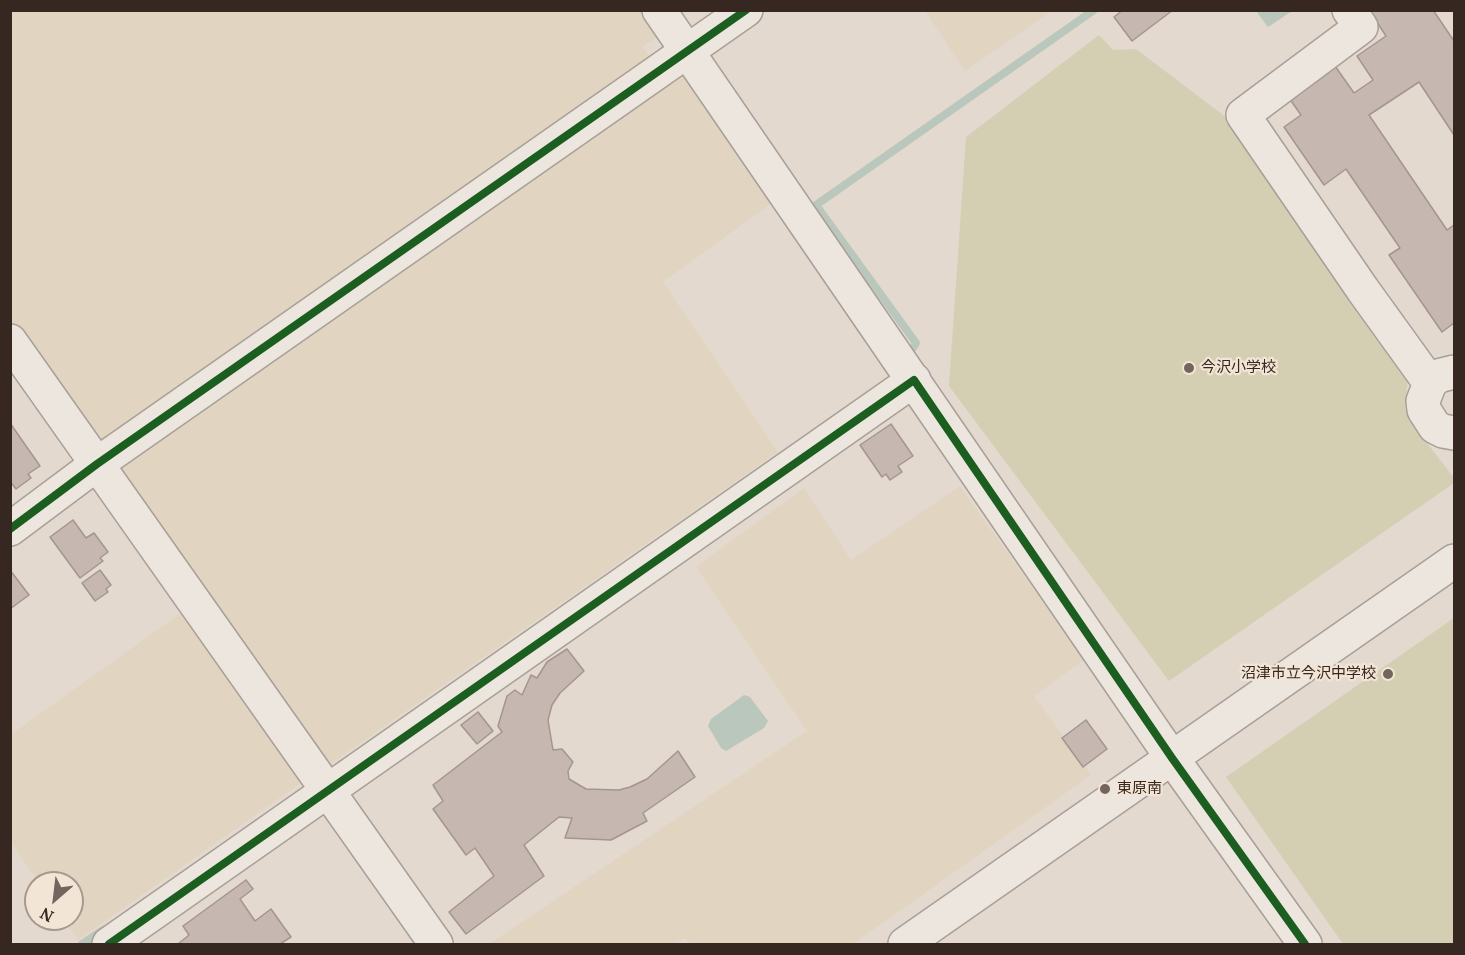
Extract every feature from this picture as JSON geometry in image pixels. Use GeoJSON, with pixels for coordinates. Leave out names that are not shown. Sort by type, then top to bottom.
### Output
{"type":"FeatureCollection","features":[{"type":"Feature","properties":{"kind":"street"},"geometry":{"type":"LineString","coordinates":[[659,10],[1172,758],[1305,945]]}},
{"type":"Feature","properties":{"kind":"street"},"geometry":{"type":"LineString","coordinates":[[10,529],[97,464],[746,10]]}},
{"type":"Feature","properties":{"kind":"street"},"geometry":{"type":"LineString","coordinates":[[1349,10],[1361,27],[1243,115],[1363,290],[1442,378],[1423,401],[1424,410],[1428,419],[1435,426],[1443,431],[1455,433]]}},
{"type":"Feature","properties":{"kind":"street"},"geometry":{"type":"LineString","coordinates":[[10,341],[436,945]]}},
{"type":"Feature","properties":{"kind":"street"},"geometry":{"type":"LineString","coordinates":[[109,945],[914,380]]}},
{"type":"Feature","properties":{"kind":"street"},"geometry":{"type":"LineString","coordinates":[[905,945],[1455,561]]}},
{"type":"Feature","properties":{"kind":"shaded area"},"geometry":{"type":"Polygon","coordinates":[[[648,10],[664,33],[642,47],[650,57],[98,445],[11,321],[10,11],[648,10]]]}},
{"type":"Feature","properties":{"kind":"shaded area"},"geometry":{"type":"Polygon","coordinates":[[[925,11],[1052,11],[965,71],[925,11]]]}},
{"type":"Feature","properties":{"kind":"shaded area"},"geometry":{"type":"Polygon","coordinates":[[[1256,11],[1292,11],[1268,27],[1256,11]]]}},
{"type":"Feature","properties":{"kind":"shaded area","name":"今沢小学校"},"geometry":{"type":"Polygon","coordinates":[[[1099,35],[1113,50],[1136,49],[1227,118],[1408,378],[1405,409],[1416,429],[1454,478],[1454,483],[1169,681],[949,386],[966,137],[1099,35]]]}},
{"type":"Feature","properties":{"kind":"shaded area"},"geometry":{"type":"Polygon","coordinates":[[[679,68],[779,198],[663,282],[778,452],[326,767],[117,475],[119,464],[679,68]]]}},
{"type":"Feature","properties":{"kind":"shaded area"},"geometry":{"type":"Polygon","coordinates":[[[960,486],[1084,660],[1034,696],[1091,775],[853,944],[691,944],[685,938],[675,944],[489,944],[807,731],[696,567],[804,488],[851,560],[960,486]]]}},
{"type":"Feature","properties":{"kind":"shaded area"},"geometry":{"type":"Polygon","coordinates":[[[185,610],[304,781],[78,940],[72,931],[84,931],[84,871],[31,871],[11,842],[10,735],[185,610]]]}},
{"type":"Feature","properties":{"kind":"shaded area","name":"沼津市立今沢中学校"},"geometry":{"type":"Polygon","coordinates":[[[1454,618],[1454,944],[1343,944],[1226,777],[1454,618]]]}},
{"type":"Feature","properties":{"kind":"shaded area"},"geometry":{"type":"Polygon","coordinates":[[[744,695],[750,697],[768,721],[764,728],[726,751],[721,748],[708,726],[711,719],[744,695]]]}},
{"type":"Feature","properties":{"kind":"building"},"geometry":{"type":"Polygon","coordinates":[[[1123,10],[1173,10],[1132,41],[1114,17],[1123,10]]]}},
{"type":"Feature","properties":{"kind":"building"},"geometry":{"type":"Polygon","coordinates":[[[1369,10],[1433,10],[1454,41],[1454,135],[1419,82],[1369,115],[1447,230],[1454,225],[1454,323],[1442,332],[1389,255],[1400,248],[1346,169],[1324,185],[1284,127],[1301,115],[1289,98],[1335,66],[1354,93],[1373,80],[1357,56],[1386,36],[1369,10]]]}},
{"type":"Feature","properties":{"kind":"building"},"geometry":{"type":"Polygon","coordinates":[[[10,423],[40,466],[28,474],[31,478],[16,489],[10,481],[10,423]]]}},
{"type":"Feature","properties":{"kind":"building"},"geometry":{"type":"Polygon","coordinates":[[[891,424],[913,456],[898,466],[902,472],[890,480],[886,474],[882,477],[860,445],[891,424]]]}},
{"type":"Feature","properties":{"kind":"building"},"geometry":{"type":"Polygon","coordinates":[[[73,520],[86,538],[94,533],[108,552],[100,558],[103,561],[80,578],[50,537],[73,520]]]}},
{"type":"Feature","properties":{"kind":"building"},"geometry":{"type":"Polygon","coordinates":[[[10,570],[29,595],[10,609],[10,570]]]}},
{"type":"Feature","properties":{"kind":"building"},"geometry":{"type":"Polygon","coordinates":[[[100,570],[111,585],[106,589],[108,592],[95,601],[82,583],[100,570]]]}},
{"type":"Feature","properties":{"kind":"building"},"geometry":{"type":"Polygon","coordinates":[[[567,649],[584,671],[560,693],[552,705],[548,720],[553,750],[562,749],[573,762],[568,771],[569,779],[586,789],[619,790],[647,779],[678,751],[695,777],[643,813],[647,821],[611,840],[565,838],[572,818],[559,817],[524,845],[544,876],[466,934],[449,912],[494,876],[475,848],[466,855],[433,809],[443,801],[433,785],[502,732],[498,726],[507,696],[515,690],[522,695],[531,675],[537,678],[547,662],[567,649]]]}},
{"type":"Feature","properties":{"kind":"building"},"geometry":{"type":"Polygon","coordinates":[[[478,712],[493,731],[477,744],[461,725],[478,712]]]}},
{"type":"Feature","properties":{"kind":"building"},"geometry":{"type":"Polygon","coordinates":[[[1086,720],[1107,749],[1083,767],[1062,738],[1086,720]]]}},
{"type":"Feature","properties":{"kind":"building"},"geometry":{"type":"Polygon","coordinates":[[[246,880],[253,889],[240,899],[255,921],[271,909],[291,937],[280,944],[178,944],[189,935],[183,926],[246,880]]]}},
{"type":"Feature","properties":{"kind":"waterway"},"geometry":{"type":"LineString","coordinates":[[911,351],[916,343],[816,205],[1094,10]]}},
{"type":"Feature","properties":{"kind":"waterway"},"geometry":{"type":"LineString","coordinates":[[82,944],[103,930]]}},
{"type":"Feature","properties":{"kind":"cycle path"},"geometry":{"type":"LineString","coordinates":[[10,529],[97,464],[746,10]]}},
{"type":"Feature","properties":{"kind":"cycle path"},"geometry":{"type":"LineString","coordinates":[[109,944],[914,380],[1172,758],[1305,944]]}},
{"type":"Feature","properties":{"kind":"place","name":"今沢小学校"},"geometry":{"type":"Point","coordinates":[1189,368]}},
{"type":"Feature","properties":{"kind":"place","name":"沼津市立今沢中学校"},"geometry":{"type":"Point","coordinates":[1388,674]}},
{"type":"Feature","properties":{"kind":"place","name":"東原南"},"geometry":{"type":"Point","coordinates":[1105,789]}}]}
